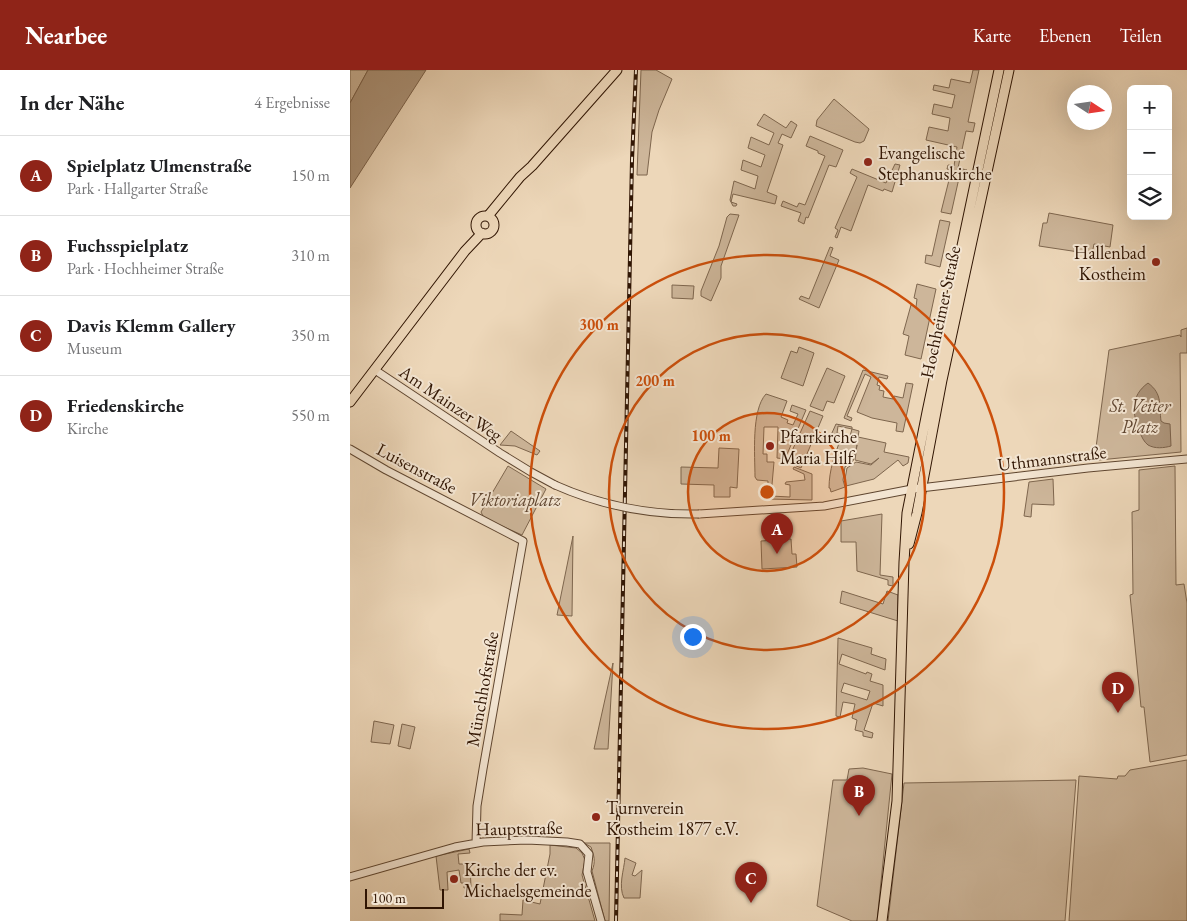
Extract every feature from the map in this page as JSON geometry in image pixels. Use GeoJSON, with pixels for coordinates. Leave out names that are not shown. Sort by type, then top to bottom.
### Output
{"type":"FeatureCollection","features":[{"type":"Feature","properties":{"kind":"main road"},"geometry":{"type":"LineString","coordinates":[[490,218],[524,180],[532,166],[617,70]]}},
{"type":"Feature","properties":{"kind":"main road","name":"Hochheimer Straße"},"geometry":{"type":"LineString","coordinates":[[882,921],[897,801],[904,562],[907,521],[999,70]]}},
{"type":"Feature","properties":{"kind":"main road","name":"Hochheimer Straße"},"geometry":{"type":"LineString","coordinates":[[904,562],[914,526],[951,337],[1009,70]]}},
{"type":"Feature","properties":{"kind":"main road"},"geometry":{"type":"LineString","coordinates":[[482,216],[490,218],[494,225],[492,230],[487,233],[479,232],[476,224],[478,219],[482,216]]}},
{"type":"Feature","properties":{"kind":"main road"},"geometry":{"type":"LineString","coordinates":[[350,402],[479,232]]}},
{"type":"Feature","properties":{"kind":"street","name":"Am Mainzer Weg"},"geometry":{"type":"LineString","coordinates":[[375,370],[511,461],[556,485],[588,497],[621,506],[661,512],[699,514]]}},
{"type":"Feature","properties":{"kind":"street","name":"Luisenstraße"},"geometry":{"type":"LineString","coordinates":[[350,449],[523,541]]}},
{"type":"Feature","properties":{"kind":"street","name":"Uthmannstraße"},"geometry":{"type":"LineString","coordinates":[[699,514],[824,506],[912,489],[1094,467],[1187,459]]}},
{"type":"Feature","properties":{"kind":"street","name":"Münchhofstraße"},"geometry":{"type":"LineString","coordinates":[[476,843],[477,806],[482,769],[523,541]]}},
{"type":"Feature","properties":{"kind":"street","name":"Hauptstraße"},"geometry":{"type":"LineString","coordinates":[[350,877],[476,843],[532,840],[567,842],[584,847],[589,854],[587,872],[601,921]]}},
{"type":"Feature","properties":{"kind":"green space"},"geometry":{"type":"Polygon","coordinates":[[[350,70],[368,70],[350,103],[350,70]]]}},
{"type":"Feature","properties":{"kind":"green space"},"geometry":{"type":"Polygon","coordinates":[[[641,70],[656,70],[672,79],[652,132],[647,175],[637,175],[641,70]]]}},
{"type":"Feature","properties":{"kind":"green space"},"geometry":{"type":"Polygon","coordinates":[[[973,70],[979,70],[968,122],[975,123],[973,132],[966,131],[958,168],[967,170],[967,173],[947,169],[948,165],[954,166],[957,147],[926,140],[929,127],[948,131],[950,118],[932,114],[934,104],[952,108],[955,95],[933,90],[934,85],[949,88],[951,79],[970,83],[973,70]]]}},
{"type":"Feature","properties":{"kind":"green space"},"geometry":{"type":"Polygon","coordinates":[[[834,99],[869,129],[864,141],[860,143],[855,142],[816,126],[817,120],[834,99]]]}},
{"type":"Feature","properties":{"kind":"green space"},"geometry":{"type":"Polygon","coordinates":[[[764,114],[786,128],[791,121],[797,125],[791,138],[782,134],[778,143],[783,145],[767,192],[777,196],[775,204],[733,194],[731,202],[734,181],[755,189],[758,176],[741,170],[743,160],[761,167],[765,155],[748,148],[751,137],[769,145],[774,133],[757,125],[764,114]]]}},
{"type":"Feature","properties":{"kind":"green space"},"geometry":{"type":"Polygon","coordinates":[[[810,136],[843,150],[836,167],[829,165],[804,224],[798,221],[801,213],[781,206],[783,201],[797,207],[799,203],[805,205],[825,156],[806,146],[810,136]]]}},
{"type":"Feature","properties":{"kind":"green space"},"geometry":{"type":"Polygon","coordinates":[[[895,164],[900,165],[892,192],[884,189],[883,191],[868,185],[851,231],[841,227],[837,238],[835,237],[838,230],[835,228],[857,177],[850,173],[852,169],[886,183],[895,164]]]}},
{"type":"Feature","properties":{"kind":"green space"},"geometry":{"type":"Polygon","coordinates":[[[950,176],[959,178],[951,214],[941,212],[950,176]]]}},
{"type":"Feature","properties":{"kind":"green space"},"geometry":{"type":"Polygon","coordinates":[[[1049,213],[1113,225],[1110,247],[1094,244],[1092,254],[1039,246],[1043,223],[1047,223],[1049,213]]]}},
{"type":"Feature","properties":{"kind":"green space"},"geometry":{"type":"Polygon","coordinates":[[[730,214],[739,215],[721,266],[721,278],[711,301],[701,296],[701,291],[719,246],[727,217],[730,214]]]}},
{"type":"Feature","properties":{"kind":"green space"},"geometry":{"type":"Polygon","coordinates":[[[940,220],[950,222],[940,267],[925,263],[926,255],[932,256],[940,220]]]}},
{"type":"Feature","properties":{"kind":"green space"},"geometry":{"type":"Polygon","coordinates":[[[830,247],[833,248],[830,256],[839,260],[819,308],[799,299],[801,296],[809,299],[830,247]]]}},
{"type":"Feature","properties":{"kind":"green space"},"geometry":{"type":"Polygon","coordinates":[[[917,284],[936,289],[921,359],[905,355],[909,336],[903,334],[911,305],[916,307],[917,299],[914,298],[917,284]]]}},
{"type":"Feature","properties":{"kind":"green space"},"geometry":{"type":"Polygon","coordinates":[[[672,285],[694,286],[693,299],[672,298],[672,285]]]}},
{"type":"Feature","properties":{"kind":"green space","name":"St. Veiter Platz"},"geometry":{"type":"Polygon","coordinates":[[[1187,328],[1187,353],[1180,353],[1181,452],[1097,459],[1095,455],[1109,350],[1180,335],[1181,337],[1181,330],[1187,328]]]}},
{"type":"Feature","properties":{"kind":"green space"},"geometry":{"type":"Polygon","coordinates":[[[799,347],[814,353],[803,386],[781,378],[791,351],[797,353],[799,347]]]}},
{"type":"Feature","properties":{"kind":"green space"},"geometry":{"type":"Polygon","coordinates":[[[827,368],[845,376],[834,403],[827,401],[823,411],[810,406],[827,368]]]}},
{"type":"Feature","properties":{"kind":"green space"},"geometry":{"type":"Polygon","coordinates":[[[863,370],[888,376],[887,379],[879,377],[877,385],[880,386],[879,390],[884,391],[883,397],[893,399],[894,396],[903,398],[906,383],[913,384],[903,432],[896,431],[897,423],[872,418],[857,412],[871,377],[865,374],[847,416],[852,418],[851,421],[844,418],[863,370]]]}},
{"type":"Feature","properties":{"kind":"green space"},"geometry":{"type":"Polygon","coordinates":[[[766,394],[787,401],[781,417],[788,420],[787,423],[793,425],[798,414],[790,411],[792,405],[806,410],[785,459],[777,458],[778,427],[764,427],[763,454],[767,454],[767,462],[774,462],[771,496],[790,497],[790,485],[785,484],[786,482],[805,480],[804,474],[793,469],[794,467],[812,474],[812,500],[767,499],[768,481],[757,480],[755,477],[756,422],[761,401],[766,394]]]}},
{"type":"Feature","properties":{"kind":"green space"},"geometry":{"type":"Polygon","coordinates":[[[810,411],[823,416],[801,468],[787,462],[810,411]]]}},
{"type":"Feature","properties":{"kind":"green space"},"geometry":{"type":"Polygon","coordinates":[[[836,424],[852,427],[852,429],[859,431],[858,437],[886,443],[884,452],[909,457],[908,463],[903,466],[898,460],[874,479],[846,486],[847,468],[856,462],[871,465],[879,458],[871,464],[855,460],[857,445],[853,461],[845,467],[843,480],[845,487],[831,492],[829,488],[830,475],[841,438],[831,435],[836,424]],[[838,426],[837,433],[850,436],[852,429],[838,426]]]}},
{"type":"Feature","properties":{"kind":"green space"},"geometry":{"type":"Polygon","coordinates":[[[511,431],[540,451],[537,455],[515,446],[500,445],[511,431]]]}},
{"type":"Feature","properties":{"kind":"green space"},"geometry":{"type":"Polygon","coordinates":[[[719,448],[739,449],[737,488],[730,487],[730,497],[714,497],[714,485],[681,484],[681,467],[718,468],[719,448]]]}},
{"type":"Feature","properties":{"kind":"green space","name":"Viktoriaplatz"},"geometry":{"type":"Polygon","coordinates":[[[508,466],[546,489],[522,535],[484,518],[481,512],[508,466]]]}},
{"type":"Feature","properties":{"kind":"green space"},"geometry":{"type":"Polygon","coordinates":[[[1175,466],[1176,585],[1184,584],[1187,603],[1187,755],[1150,762],[1144,707],[1141,707],[1130,595],[1133,594],[1132,512],[1139,510],[1139,470],[1175,466]]]}},
{"type":"Feature","properties":{"kind":"green space"},"geometry":{"type":"Polygon","coordinates":[[[1053,479],[1054,505],[1032,504],[1031,517],[1024,516],[1029,482],[1053,479]]]}},
{"type":"Feature","properties":{"kind":"green space"},"geometry":{"type":"Polygon","coordinates":[[[882,514],[880,575],[893,577],[893,586],[888,585],[888,580],[857,571],[856,542],[841,542],[841,521],[882,514]]]}},
{"type":"Feature","properties":{"kind":"green space"},"geometry":{"type":"Polygon","coordinates":[[[573,536],[572,616],[557,615],[573,536]]]}},
{"type":"Feature","properties":{"kind":"green space"},"geometry":{"type":"Polygon","coordinates":[[[791,539],[792,554],[796,554],[797,567],[762,569],[761,541],[791,539]]]}},
{"type":"Feature","properties":{"kind":"green space"},"geometry":{"type":"Polygon","coordinates":[[[842,591],[883,604],[887,591],[898,595],[898,621],[840,603],[842,591]]]}},
{"type":"Feature","properties":{"kind":"green space"},"geometry":{"type":"Polygon","coordinates":[[[838,638],[872,648],[871,654],[886,659],[885,670],[842,654],[839,664],[866,674],[867,672],[872,674],[870,681],[883,685],[883,706],[873,703],[864,730],[873,733],[872,738],[863,736],[863,732],[855,730],[857,720],[852,718],[855,704],[843,702],[840,717],[836,716],[838,638]],[[844,683],[841,692],[867,700],[870,691],[844,683]]]}},
{"type":"Feature","properties":{"kind":"green space"},"geometry":{"type":"Polygon","coordinates":[[[613,663],[608,749],[594,749],[613,663]]]}},
{"type":"Feature","properties":{"kind":"green space"},"geometry":{"type":"Polygon","coordinates":[[[374,721],[394,725],[390,744],[371,742],[374,721]]]}},
{"type":"Feature","properties":{"kind":"green space"},"geometry":{"type":"Polygon","coordinates":[[[402,724],[415,727],[410,749],[398,746],[402,724]]]}},
{"type":"Feature","properties":{"kind":"green space"},"geometry":{"type":"Polygon","coordinates":[[[1187,760],[1187,921],[1069,921],[1079,776],[1117,779],[1118,776],[1125,776],[1130,770],[1187,760]]]}},
{"type":"Feature","properties":{"kind":"green space"},"geometry":{"type":"Polygon","coordinates":[[[863,768],[892,774],[877,921],[852,921],[817,906],[833,780],[847,780],[849,769],[863,768]]]}},
{"type":"Feature","properties":{"kind":"green space"},"geometry":{"type":"Polygon","coordinates":[[[1076,780],[1065,921],[888,921],[904,783],[1076,780]]]}},
{"type":"Feature","properties":{"kind":"green space"},"geometry":{"type":"Polygon","coordinates":[[[584,843],[610,843],[609,921],[605,921],[592,871],[594,856],[591,847],[584,843]]]}},
{"type":"Feature","properties":{"kind":"green space"},"geometry":{"type":"Polygon","coordinates":[[[550,845],[576,848],[582,853],[585,860],[582,875],[595,921],[500,921],[500,914],[522,915],[523,900],[540,904],[550,854],[550,845]]]}},
{"type":"Feature","properties":{"kind":"green space"},"geometry":{"type":"Polygon","coordinates":[[[469,849],[470,853],[458,854],[459,864],[470,864],[471,887],[464,888],[464,883],[461,883],[459,870],[447,872],[448,890],[440,890],[436,856],[469,849]]]}},
{"type":"Feature","properties":{"kind":"green space"},"geometry":{"type":"Polygon","coordinates":[[[625,858],[636,863],[632,875],[635,876],[642,870],[640,898],[624,898],[622,893],[621,883],[625,858]]]}},
{"type":"Feature","properties":{"kind":"shaded area"},"geometry":{"type":"Polygon","coordinates":[[[368,70],[426,70],[350,188],[350,103],[368,70]]]}},
{"type":"Feature","properties":{"kind":"shaded area"},"geometry":{"type":"Polygon","coordinates":[[[1148,383],[1153,387],[1158,396],[1161,421],[1170,424],[1171,446],[1159,448],[1148,445],[1137,425],[1134,412],[1135,399],[1142,388],[1148,383]]]}},
{"type":"Feature","properties":{"kind":"railway"},"geometry":{"type":"LineString","coordinates":[[616,921],[632,160],[636,70]]}},
{"type":"Feature","properties":{"kind":"place","name":"Evangelische Stephanuskirche"},"geometry":{"type":"Point","coordinates":[868,162]}},
{"type":"Feature","properties":{"kind":"place","name":"Hallenbad Kostheim"},"geometry":{"type":"Point","coordinates":[1156,262]}},
{"type":"Feature","properties":{"kind":"place","name":"Pfarrkirche Maria Hilf"},"geometry":{"type":"Point","coordinates":[770,446]}},
{"type":"Feature","properties":{"kind":"place","name":"Spielplatz Ulmenstraße"},"geometry":{"type":"Point","coordinates":[777,554]}},
{"type":"Feature","properties":{"kind":"place","name":"Friedenskirche"},"geometry":{"type":"Point","coordinates":[1118,713]}},
{"type":"Feature","properties":{"kind":"place","name":"Fuchsspielplatz"},"geometry":{"type":"Point","coordinates":[859,816]}},
{"type":"Feature","properties":{"kind":"place","name":"Turnverein Kostheim 1877 e.V."},"geometry":{"type":"Point","coordinates":[596,817]}},
{"type":"Feature","properties":{"kind":"place","name":"Kirche der ev. Michaelsgemeinde"},"geometry":{"type":"Point","coordinates":[454,879]}},
{"type":"Feature","properties":{"kind":"place","name":"Davis Klemm Gallery"},"geometry":{"type":"Point","coordinates":[751,903]}}]}
